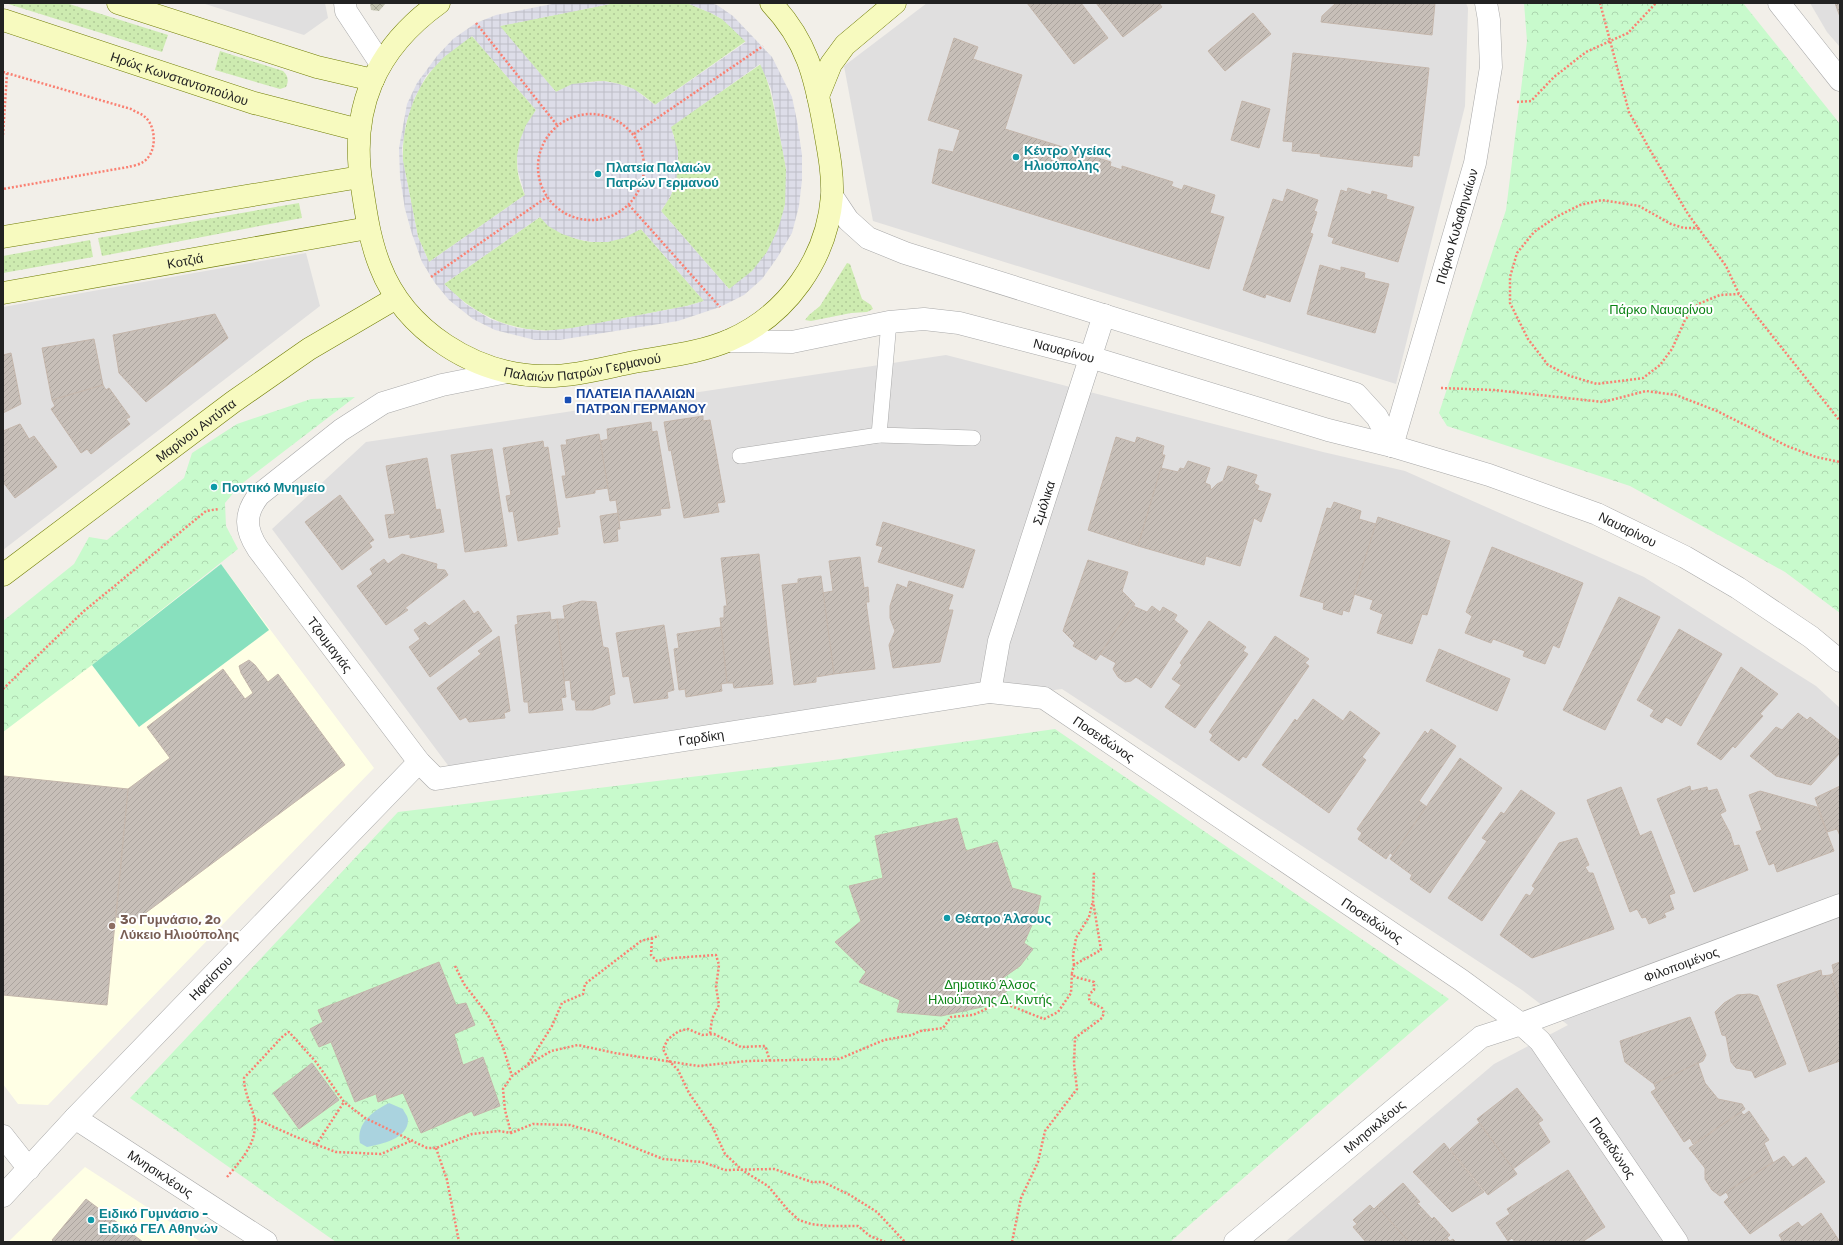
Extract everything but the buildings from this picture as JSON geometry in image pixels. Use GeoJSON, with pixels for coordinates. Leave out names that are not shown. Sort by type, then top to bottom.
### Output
{"type":"FeatureCollection","features":[{"type":"Feature","properties":{"kind":"main road"},"geometry":{"type":"LineString","coordinates":[[118,3],[317,67],[377,72]]}},
{"type":"Feature","properties":{"kind":"main road","name":"Παλαιών Πατρών Γερμανού"},"geometry":{"type":"LineString","coordinates":[[439,3],[412,24],[390,50],[377,72],[366,96],[357,147],[368,228],[381,269],[396,298],[412,316],[439,341],[472,360],[507,372],[525,375],[563,375],[696,350],[728,341],[743,334],[771,314],[784,303],[805,276],[814,261],[824,235],[832,196],[830,161],[815,79],[802,46],[784,17],[772,3]]}},
{"type":"Feature","properties":{"kind":"main road"},"geometry":{"type":"LineString","coordinates":[[818,96],[831,64],[846,45],[895,3]]}},
{"type":"Feature","properties":{"kind":"main road","name":"Ηρώς Κωνσταντοπούλου"},"geometry":{"type":"LineString","coordinates":[[3,20],[254,103],[359,130]]}},
{"type":"Feature","properties":{"kind":"main road"},"geometry":{"type":"LineString","coordinates":[[3,237],[360,177]]}},
{"type":"Feature","properties":{"kind":"main road","name":"Κοτζιά"},"geometry":{"type":"LineString","coordinates":[[3,293],[368,228]]}},
{"type":"Feature","properties":{"kind":"main road","name":"Μαρίνου Αντύπα"},"geometry":{"type":"LineString","coordinates":[[3,575],[233,402],[309,349],[396,298]]}},
{"type":"Feature","properties":{"kind":"street"},"geometry":{"type":"LineString","coordinates":[[345,3],[346,11],[377,72]]}},
{"type":"Feature","properties":{"kind":"street","name":"Πάρκο Κυδαθηναίων"},"geometry":{"type":"LineString","coordinates":[[1392,446],[1475,163],[1490,67],[1489,20],[1486,3]]}},
{"type":"Feature","properties":{"kind":"street"},"geometry":{"type":"LineString","coordinates":[[1779,3],[1840,80]]}},
{"type":"Feature","properties":{"kind":"street"},"geometry":{"type":"LineString","coordinates":[[832,196],[848,220],[868,238],[905,253],[1356,394],[1377,417],[1392,446]]}},
{"type":"Feature","properties":{"kind":"street","name":"Σμόλικα"},"geometry":{"type":"LineString","coordinates":[[990,692],[999,642],[1104,315]]}},
{"type":"Feature","properties":{"kind":"street","name":"Ναυαρίνου"},"geometry":{"type":"LineString","coordinates":[[728,341],[792,342],[888,322],[924,320],[959,323],[1090,357],[1328,430],[1392,446],[1489,475],[1597,514],[1686,556],[1738,588],[1811,637],[1840,661]]}},
{"type":"Feature","properties":{"kind":"street","name":"Τζουμαγιάς"},"geometry":{"type":"LineString","coordinates":[[419,762],[251,539],[248,523],[250,509],[259,495],[340,430],[384,403],[442,385],[507,372]]}},
{"type":"Feature","properties":{"kind":"street","name":"Γαρδίκη"},"geometry":{"type":"LineString","coordinates":[[419,762],[436,779],[990,692]]}},
{"type":"Feature","properties":{"kind":"street","name":"Ποσειδώνος"},"geometry":{"type":"LineString","coordinates":[[990,692],[1044,698],[1461,980],[1521,1024],[1540,1041],[1677,1242]]}},
{"type":"Feature","properties":{"kind":"street","name":"Ηφαίστου"},"geometry":{"type":"LineString","coordinates":[[3,1196],[75,1118],[419,762]]}},
{"type":"Feature","properties":{"kind":"street","name":"Φιλοποιμένος"},"geometry":{"type":"LineString","coordinates":[[1521,1024],[1840,905]]}},
{"type":"Feature","properties":{"kind":"street","name":"Μνησικλέους"},"geometry":{"type":"LineString","coordinates":[[1235,1242],[1481,1037],[1521,1024]]}},
{"type":"Feature","properties":{"kind":"street","name":"Μνησικλέους"},"geometry":{"type":"LineString","coordinates":[[75,1118],[266,1242]]}},
{"type":"Feature","properties":{"kind":"street"},"geometry":{"type":"LineString","coordinates":[[3,1136],[28,1168]]}},
{"type":"Feature","properties":{"kind":"lane"},"geometry":{"type":"LineString","coordinates":[[879,435],[888,322]]}},
{"type":"Feature","properties":{"kind":"lane"},"geometry":{"type":"LineString","coordinates":[[740,456],[879,435],[973,438]]}},
{"type":"Feature","properties":{"kind":"path"},"geometry":{"type":"LineString","coordinates":[[1600,3],[1629,112],[1688,214],[1726,266],[1739,294],[1840,421]]}},
{"type":"Feature","properties":{"kind":"path"},"geometry":{"type":"LineString","coordinates":[[1517,102],[1531,101],[1554,77],[1586,52],[1628,33],[1656,3]]}},
{"type":"Feature","properties":{"kind":"path"},"geometry":{"type":"LineString","coordinates":[[476,23],[557,125]]}},
{"type":"Feature","properties":{"kind":"path"},"geometry":{"type":"LineString","coordinates":[[634,134],[763,46]]}},
{"type":"Feature","properties":{"kind":"path"},"geometry":{"type":"LineString","coordinates":[[3,72],[131,109],[146,117],[153,128],[154,143],[150,154],[143,162],[128,167],[3,189]]}},
{"type":"Feature","properties":{"kind":"path"},"geometry":{"type":"LineString","coordinates":[[3,135],[7,73]]}},
{"type":"Feature","properties":{"kind":"path"},"geometry":{"type":"LineString","coordinates":[[593,113],[609,116],[623,123],[634,134],[641,148],[645,163],[643,178],[638,193],[629,205],[613,216],[595,220],[577,219],[560,211],[547,198],[539,182],[537,164],[540,147],[549,132],[563,120],[577,114],[593,113]]}},
{"type":"Feature","properties":{"kind":"path"},"geometry":{"type":"LineString","coordinates":[[431,277],[547,198]]}},
{"type":"Feature","properties":{"kind":"path"},"geometry":{"type":"LineString","coordinates":[[1699,228],[1684,228],[1671,224],[1639,206],[1602,200],[1580,205],[1556,217],[1534,232],[1517,253],[1510,277],[1510,303],[1528,339],[1548,366],[1570,376],[1597,384],[1643,378],[1660,365],[1672,349],[1685,320],[1698,304],[1720,296],[1739,294]]}},
{"type":"Feature","properties":{"kind":"path"},"geometry":{"type":"LineString","coordinates":[[629,205],[720,307]]}},
{"type":"Feature","properties":{"kind":"path"},"geometry":{"type":"LineString","coordinates":[[1438,388],[1494,390],[1603,402],[1646,391],[1676,395],[1716,411],[1787,446],[1816,457],[1840,462]]}},
{"type":"Feature","properties":{"kind":"path"},"geometry":{"type":"LineString","coordinates":[[3,689],[84,611],[206,511],[223,508]]}},
{"type":"Feature","properties":{"kind":"path"},"geometry":{"type":"LineString","coordinates":[[1074,965],[1101,950],[1093,901],[1094,871]]}},
{"type":"Feature","properties":{"kind":"path"},"geometry":{"type":"LineString","coordinates":[[511,1132],[505,1110],[504,1089],[512,1076],[551,1051],[578,1045],[615,1053],[698,1066],[770,1061],[839,1059],[884,1040],[912,1035],[920,1031],[942,1028],[951,1017],[973,1015],[1001,1002],[1044,1019],[1058,1012],[1071,993],[1074,965],[1073,956],[1076,938],[1089,917],[1093,901]]}},
{"type":"Feature","properties":{"kind":"path"},"geometry":{"type":"LineString","coordinates":[[528,1065],[552,1026],[562,1003],[583,994],[585,984],[641,941],[659,936]]}},
{"type":"Feature","properties":{"kind":"path"},"geometry":{"type":"LineString","coordinates":[[652,938],[652,955],[657,961],[673,958],[716,955],[719,965],[716,987],[719,1005],[712,1019],[710,1034]]}},
{"type":"Feature","properties":{"kind":"path"},"geometry":{"type":"LineString","coordinates":[[455,966],[464,984],[488,1015],[503,1047],[512,1076]]}},
{"type":"Feature","properties":{"kind":"path"},"geometry":{"type":"LineString","coordinates":[[1012,1242],[1021,1198],[1038,1162],[1045,1131],[1077,1089],[1074,1064],[1075,1038],[1102,1018],[1104,1013],[1102,1008],[1090,1002],[1088,998],[1094,990],[1094,982],[1076,977],[1072,973]]}},
{"type":"Feature","properties":{"kind":"path"},"geometry":{"type":"LineString","coordinates":[[770,1061],[765,1046],[742,1047],[710,1034],[702,1035],[688,1029],[679,1031],[668,1039],[663,1049],[669,1061],[678,1070],[689,1093],[714,1128],[725,1154],[742,1170],[768,1186],[788,1210],[800,1220],[828,1226],[858,1226],[870,1236],[885,1242]]}},
{"type":"Feature","properties":{"kind":"path"},"geometry":{"type":"LineString","coordinates":[[227,1177],[243,1158],[254,1138],[254,1118],[244,1086],[244,1078],[283,1036],[289,1032],[316,1062],[344,1102],[365,1118],[427,1148],[436,1148],[472,1134],[499,1131],[511,1132],[532,1124],[570,1125],[600,1134],[663,1159],[702,1162],[725,1170],[774,1169],[812,1182],[823,1182],[850,1195],[877,1212],[906,1242]]}},
{"type":"Feature","properties":{"kind":"path"},"geometry":{"type":"LineString","coordinates":[[316,1145],[344,1102]]}},
{"type":"Feature","properties":{"kind":"path"},"geometry":{"type":"LineString","coordinates":[[254,1118],[336,1152],[381,1154],[413,1140]]}},
{"type":"Feature","properties":{"kind":"path"},"geometry":{"type":"LineString","coordinates":[[436,1148],[447,1180],[459,1242]]}},
{"type":"Feature","properties":{"kind":"shaded area"},"geometry":{"type":"Polygon","coordinates":[[[202,3],[325,3],[328,18],[304,35],[202,3]]]}},
{"type":"Feature","properties":{"kind":"shaded area"},"geometry":{"type":"Polygon","coordinates":[[[370,3],[386,3],[379,11],[371,10],[370,3]]]}},
{"type":"Feature","properties":{"kind":"shaded area","name":"Πλατεία Παλαιών Πατρών Γερμανού"},"geometry":{"type":"Polygon","coordinates":[[[557,3],[615,3],[500,26],[556,92],[572,84],[603,81],[634,89],[655,105],[746,42],[722,19],[687,3],[710,3],[717,5],[733,16],[772,57],[792,97],[802,155],[802,180],[799,206],[792,233],[762,279],[744,295],[720,307],[678,321],[559,340],[535,340],[495,330],[473,319],[449,300],[435,283],[422,262],[412,234],[405,209],[400,177],[399,148],[407,104],[417,83],[437,56],[453,39],[476,23],[496,15],[557,3]],[[472,36],[444,57],[426,76],[414,99],[406,123],[402,149],[403,161],[418,237],[429,262],[525,195],[518,171],[517,156],[520,140],[526,125],[536,110],[472,36]],[[760,64],[671,127],[678,151],[678,167],[676,183],[670,197],[661,211],[729,289],[752,271],[767,252],[778,229],[785,205],[786,168],[771,89],[760,64]],[[540,217],[444,284],[466,304],[490,319],[517,328],[544,331],[572,328],[687,306],[704,301],[641,229],[624,238],[608,242],[592,242],[562,234],[548,226],[540,217]]]}},
{"type":"Feature","properties":{"kind":"shaded area"},"geometry":{"type":"Polygon","coordinates":[[[927,3],[1466,3],[1468,8],[1465,106],[1396,384],[873,221],[844,66],[927,3]]]}},
{"type":"Feature","properties":{"kind":"shaded area"},"geometry":{"type":"Polygon","coordinates":[[[1810,3],[1840,3],[1840,47],[1827,32],[1810,3]]]}},
{"type":"Feature","properties":{"kind":"shaded area"},"geometry":{"type":"Polygon","coordinates":[[[306,253],[320,306],[3,550],[3,307],[306,253]]]}},
{"type":"Feature","properties":{"kind":"shaded area"},"geometry":{"type":"Polygon","coordinates":[[[946,355],[1323,452],[1405,471],[1644,577],[1816,686],[1840,708],[1840,1242],[1285,1242],[1494,1064],[1568,1025],[1522,990],[1062,689],[450,768],[272,529],[366,442],[946,355]]]}},
{"type":"Feature","properties":{"kind":"shaded area","name":"3ο Γυμνάσιο, 2ο Λύκειο Ηλιούπολης"},"geometry":{"type":"Polygon","coordinates":[[[221,564],[374,768],[48,1105],[18,1104],[3,1084],[3,732],[221,564]]]}},
{"type":"Feature","properties":{"kind":"shaded area"},"geometry":{"type":"Polygon","coordinates":[[[85,1167],[201,1242],[8,1242],[85,1167]]]}},
{"type":"Feature","properties":{"kind":"green space"},"geometry":{"type":"Polygon","coordinates":[[[5,3],[66,3],[168,35],[162,52],[5,3]]]}},
{"type":"Feature","properties":{"kind":"green space"},"geometry":{"type":"Polygon","coordinates":[[[615,3],[687,3],[722,19],[746,41],[655,105],[632,89],[620,84],[608,82],[595,81],[582,83],[556,92],[499,26],[615,3]]]}},
{"type":"Feature","properties":{"kind":"green space","name":"Πάρκο Ναυαρίνου"},"geometry":{"type":"Polygon","coordinates":[[[1524,3],[1743,3],[1840,124],[1840,613],[1785,572],[1630,486],[1447,426],[1439,413],[1506,210],[1527,41],[1524,3]]]}},
{"type":"Feature","properties":{"kind":"green space"},"geometry":{"type":"Polygon","coordinates":[[[472,36],[536,110],[525,131],[518,151],[518,171],[520,183],[525,195],[429,262],[418,237],[403,161],[406,123],[412,105],[429,73],[442,59],[472,36]]]}},
{"type":"Feature","properties":{"kind":"green space"},"geometry":{"type":"Polygon","coordinates":[[[220,51],[283,71],[288,78],[286,87],[280,89],[215,70],[220,51]]]}},
{"type":"Feature","properties":{"kind":"green space"},"geometry":{"type":"Polygon","coordinates":[[[761,64],[767,80],[784,154],[787,180],[784,212],[773,242],[764,257],[742,280],[729,289],[661,211],[670,197],[676,183],[674,136],[670,127],[761,64]]]}},
{"type":"Feature","properties":{"kind":"green space"},"geometry":{"type":"Polygon","coordinates":[[[299,203],[302,218],[102,256],[98,238],[299,203]]]}},
{"type":"Feature","properties":{"kind":"green space"},"geometry":{"type":"Polygon","coordinates":[[[540,217],[562,233],[590,242],[612,240],[641,229],[704,301],[687,306],[582,327],[542,330],[526,329],[496,320],[482,313],[468,305],[444,284],[540,217]]]}},
{"type":"Feature","properties":{"kind":"green space"},"geometry":{"type":"Polygon","coordinates":[[[90,240],[93,257],[3,273],[3,256],[90,240]]]}},
{"type":"Feature","properties":{"kind":"green space"},"geometry":{"type":"Polygon","coordinates":[[[847,263],[850,264],[862,299],[871,305],[873,309],[867,312],[851,313],[811,321],[805,320],[820,306],[847,263]]]}},
{"type":"Feature","properties":{"kind":"green space"},"geometry":{"type":"Polygon","coordinates":[[[355,397],[240,485],[225,503],[226,526],[238,549],[92,665],[3,732],[3,621],[74,564],[89,537],[107,540],[184,478],[192,453],[237,424],[311,399],[355,397]]]}},
{"type":"Feature","properties":{"kind":"green space"},"geometry":{"type":"Polygon","coordinates":[[[221,564],[269,630],[139,727],[92,665],[221,564]]]}},
{"type":"Feature","properties":{"kind":"green space","name":"Δημοτικό Άλσος Ηλιούπολης Δ. Κιντής"},"geometry":{"type":"Polygon","coordinates":[[[1055,729],[1449,999],[1170,1242],[336,1242],[130,1098],[398,812],[833,760],[1055,729]]]}},
{"type":"Feature","properties":{"kind":"water"},"geometry":{"type":"Polygon","coordinates":[[[389,1103],[403,1109],[407,1116],[407,1126],[404,1132],[393,1140],[367,1147],[360,1143],[359,1136],[363,1124],[367,1118],[389,1103]]]}},
{"type":"Feature","properties":{"kind":"place","name":"Κέντρο Υγείας Ηλιούπολης"},"geometry":{"type":"Point","coordinates":[1016,157]}},
{"type":"Feature","properties":{"kind":"place","name":"Πλατεία Παλαιών Πατρών Γερμανού"},"geometry":{"type":"Point","coordinates":[598,174]}},
{"type":"Feature","properties":{"kind":"place","name":"ΠΛΑΤΕΙΑ ΠΑΛΑΙΩΝ ΠΑΤΡΩΝ ΓΕΡΜΑΝΟΥ"},"geometry":{"type":"Point","coordinates":[568,400]}},
{"type":"Feature","properties":{"kind":"place","name":"Ποντικό Μνημείο"},"geometry":{"type":"Point","coordinates":[214,487]}},
{"type":"Feature","properties":{"kind":"place","name":"Θέατρο Άλσους"},"geometry":{"type":"Point","coordinates":[947,918]}},
{"type":"Feature","properties":{"kind":"place","name":"3ο Γυμνάσιο, 2ο Λύκειο Ηλιούπολης"},"geometry":{"type":"Point","coordinates":[112,926]}},
{"type":"Feature","properties":{"kind":"place","name":"Ειδικό Γυμνάσιο - Ειδικό ΓΕΛ Αθηνών"},"geometry":{"type":"Point","coordinates":[91,1220]}}]}
